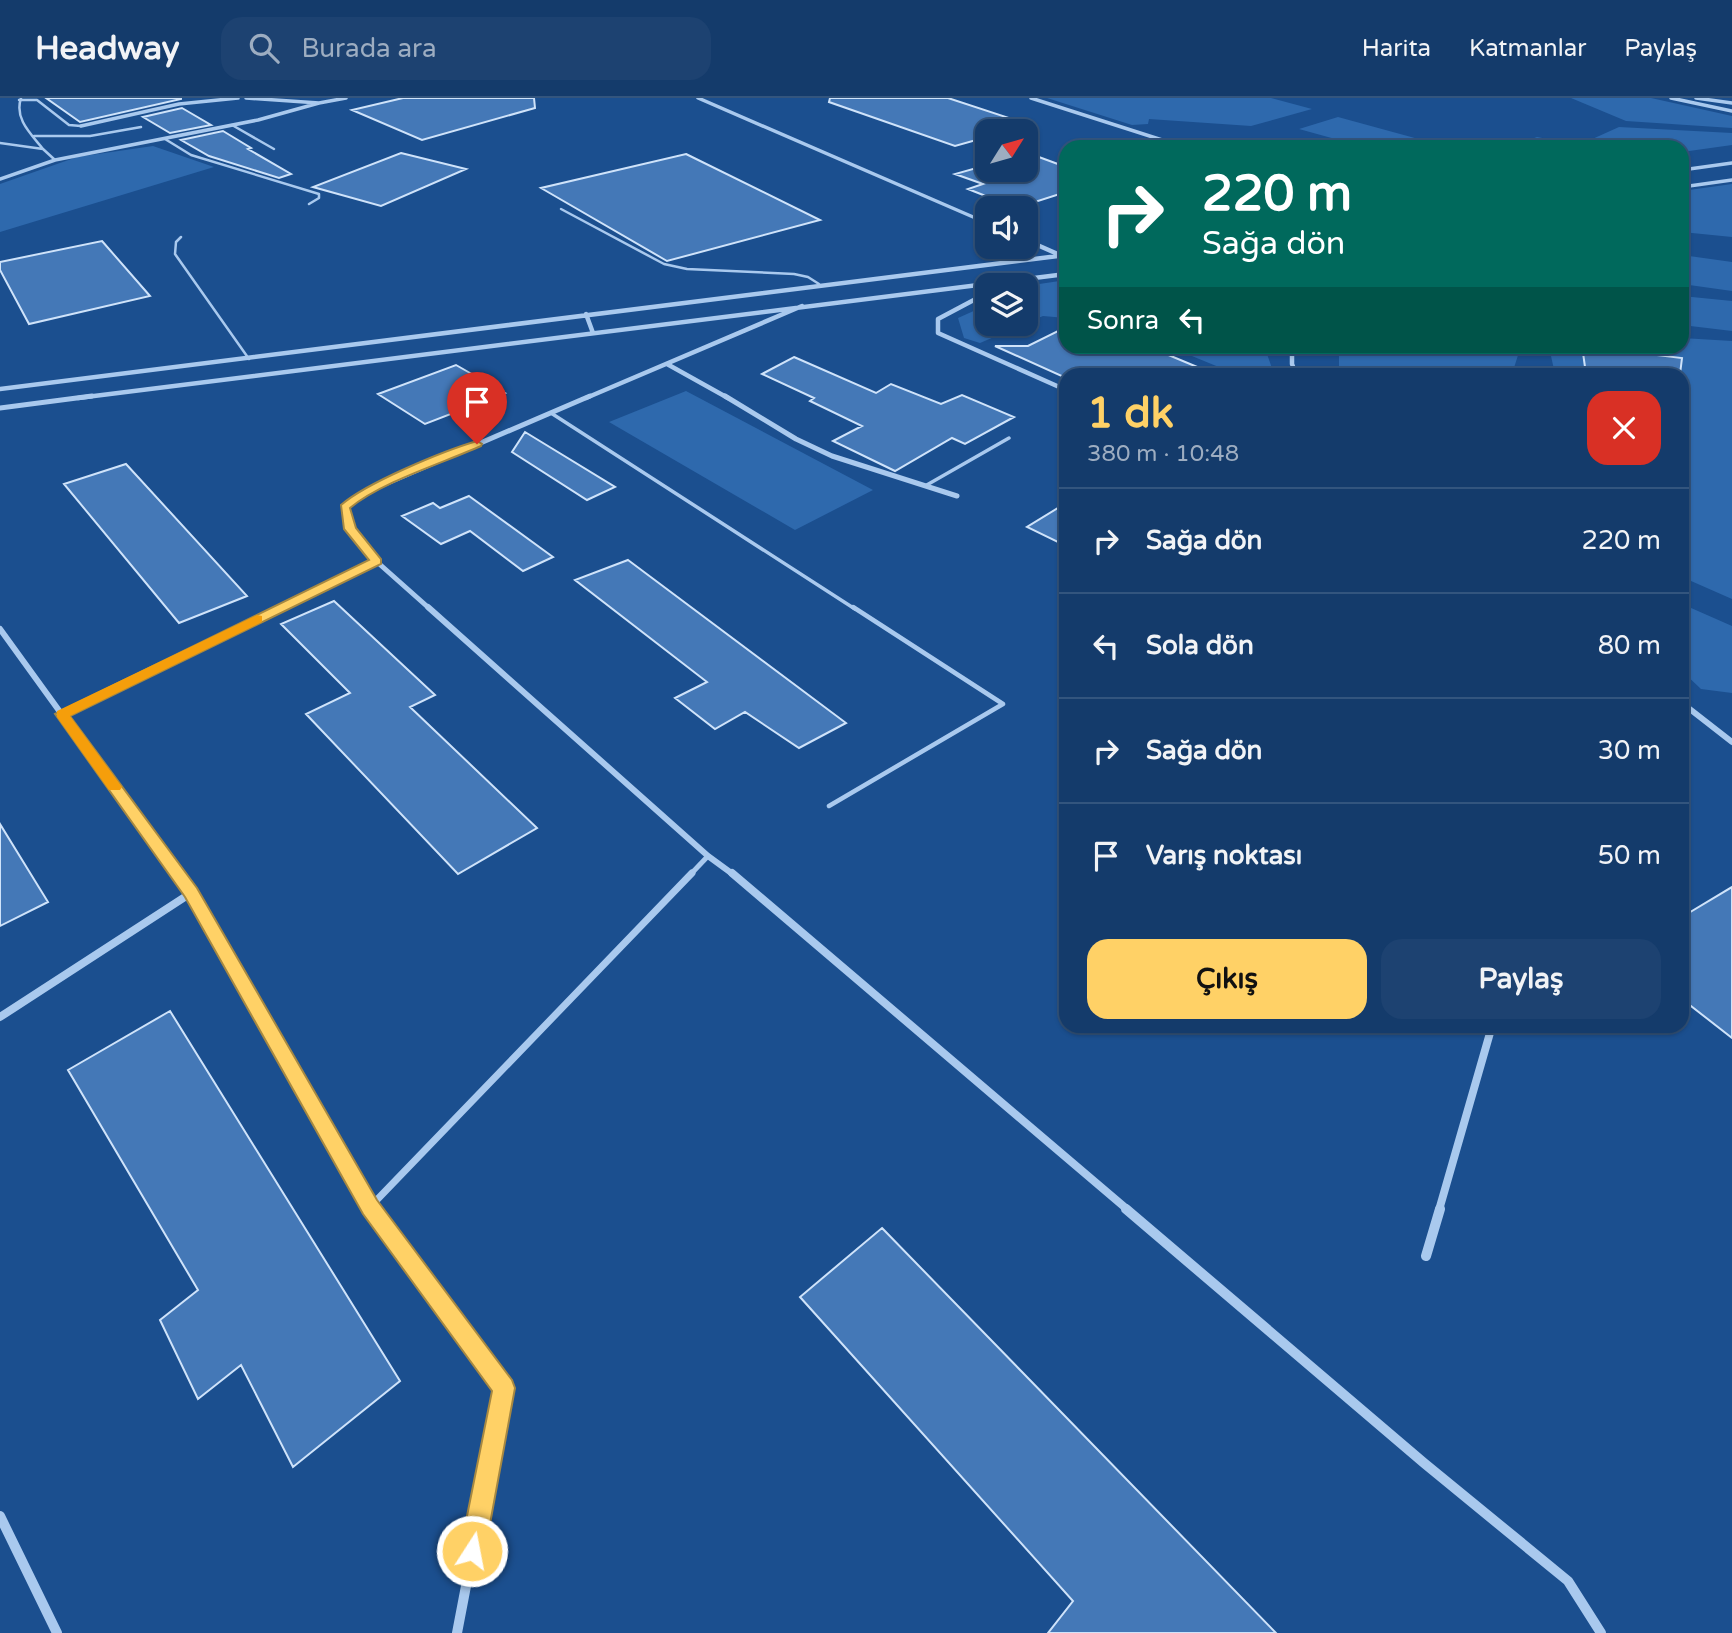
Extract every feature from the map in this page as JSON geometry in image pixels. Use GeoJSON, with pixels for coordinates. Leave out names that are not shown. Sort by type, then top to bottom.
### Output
{"type":"FeatureCollection","features":[{"type":"Feature","properties":{"kind":"street"},"geometry":{"type":"LineString","coordinates":[[81,126],[182,103],[238,98]]}},
{"type":"Feature","properties":{"kind":"street"},"geometry":{"type":"LineString","coordinates":[[246,98],[319,103]]}},
{"type":"Feature","properties":{"kind":"street"},"geometry":{"type":"LineString","coordinates":[[0,179],[55,160],[232,125],[346,98]]}},
{"type":"Feature","properties":{"kind":"street"},"geometry":{"type":"LineString","coordinates":[[698,98],[975,218]]}},
{"type":"Feature","properties":{"kind":"street"},"geometry":{"type":"LineString","coordinates":[[1031,98],[1162,140]]}},
{"type":"Feature","properties":{"kind":"street"},"geometry":{"type":"LineString","coordinates":[[1671,98],[1732,111]]}},
{"type":"Feature","properties":{"kind":"street"},"geometry":{"type":"LineString","coordinates":[[1696,98],[1732,103]]}},
{"type":"Feature","properties":{"kind":"street"},"geometry":{"type":"LineString","coordinates":[[1689,169],[1732,163]]}},
{"type":"Feature","properties":{"kind":"street"},"geometry":{"type":"LineString","coordinates":[[1689,186],[1732,180]]}},
{"type":"Feature","properties":{"kind":"street"},"geometry":{"type":"LineString","coordinates":[[1038,245],[1059,254]]}},
{"type":"Feature","properties":{"kind":"street"},"geometry":{"type":"LineString","coordinates":[[0,389],[1059,257]]}},
{"type":"Feature","properties":{"kind":"street"},"geometry":{"type":"LineString","coordinates":[[1038,277],[1059,275]]}},
{"type":"Feature","properties":{"kind":"street"},"geometry":{"type":"LineString","coordinates":[[0,408],[975,285]]}},
{"type":"Feature","properties":{"kind":"street"},"geometry":{"type":"LineString","coordinates":[[975,299],[938,319],[938,333],[1059,387]]}},
{"type":"Feature","properties":{"kind":"street"},"geometry":{"type":"LineString","coordinates":[[802,306],[357,496],[345,507],[350,529],[376,561],[708,856],[726,868],[1424,1463],[1568,1581],[1601,1633]]}},
{"type":"Feature","properties":{"kind":"street"},"geometry":{"type":"LineString","coordinates":[[586,314],[593,333]]}},
{"type":"Feature","properties":{"kind":"street"},"geometry":{"type":"LineString","coordinates":[[249,359],[251,377]]}},
{"type":"Feature","properties":{"kind":"street"},"geometry":{"type":"LineString","coordinates":[[667,364],[705,383],[814,448],[879,473],[957,496]]}},
{"type":"Feature","properties":{"kind":"street"},"geometry":{"type":"LineString","coordinates":[[62,714],[376,561]]}},
{"type":"Feature","properties":{"kind":"street"},"geometry":{"type":"LineString","coordinates":[[0,629],[191,892],[370,1207],[504,1388],[457,1633]]}},
{"type":"Feature","properties":{"kind":"street"},"geometry":{"type":"LineString","coordinates":[[1689,708],[1732,742]]}},
{"type":"Feature","properties":{"kind":"street"},"geometry":{"type":"LineString","coordinates":[[370,1207],[708,856]]}},
{"type":"Feature","properties":{"kind":"street"},"geometry":{"type":"LineString","coordinates":[[0,1017],[191,892]]}},
{"type":"Feature","properties":{"kind":"street"},"geometry":{"type":"LineString","coordinates":[[1426,1256],[1490,1033]]}},
{"type":"Feature","properties":{"kind":"street"},"geometry":{"type":"LineString","coordinates":[[0,1516],[57,1633]]}},
{"type":"Feature","properties":{"kind":"lane"},"geometry":{"type":"LineString","coordinates":[[55,160],[43,149],[20,118],[20,99],[37,100],[69,125],[81,126]]}},
{"type":"Feature","properties":{"kind":"lane"},"geometry":{"type":"LineString","coordinates":[[232,125],[274,149]]}},
{"type":"Feature","properties":{"kind":"lane"},"geometry":{"type":"LineString","coordinates":[[34,136],[90,136],[141,127]]}},
{"type":"Feature","properties":{"kind":"lane"},"geometry":{"type":"LineString","coordinates":[[164,139],[199,158],[284,181],[319,194],[319,198],[309,204]]}},
{"type":"Feature","properties":{"kind":"lane"},"geometry":{"type":"LineString","coordinates":[[0,143],[43,149]]}},
{"type":"Feature","properties":{"kind":"lane"},"geometry":{"type":"LineString","coordinates":[[561,209],[664,264],[687,268],[794,274],[808,277],[819,285]]}},
{"type":"Feature","properties":{"kind":"lane"},"geometry":{"type":"LineString","coordinates":[[181,237],[176,242],[176,254],[249,359]]}},
{"type":"Feature","properties":{"kind":"lane"},"geometry":{"type":"LineString","coordinates":[[551,413],[1003,704],[829,806]]}},
{"type":"Feature","properties":{"kind":"lane"},"geometry":{"type":"LineString","coordinates":[[925,486],[1009,438]]}},
{"type":"Feature","properties":{"kind":"shaded area"},"geometry":{"type":"Polygon","coordinates":[[[1047,98],[1271,98],[1312,109],[1251,126],[1149,119],[1148,124],[1132,125],[1047,98]]]}},
{"type":"Feature","properties":{"kind":"shaded area"},"geometry":{"type":"Polygon","coordinates":[[[1571,98],[1651,98],[1732,116],[1732,128],[1626,121],[1571,98]]]}},
{"type":"Feature","properties":{"kind":"shaded area"},"geometry":{"type":"Polygon","coordinates":[[[1338,117],[1422,140],[1339,140],[1299,129],[1338,117]]]}},
{"type":"Feature","properties":{"kind":"shaded area"},"geometry":{"type":"Polygon","coordinates":[[[1619,127],[1732,133],[1732,145],[1689,151],[1689,140],[1590,140],[1619,127]]]}},
{"type":"Feature","properties":{"kind":"shaded area"},"geometry":{"type":"Polygon","coordinates":[[[1537,137],[1553,140],[1529,140],[1537,137]]]}},
{"type":"Feature","properties":{"kind":"shaded area"},"geometry":{"type":"Polygon","coordinates":[[[153,146],[214,167],[0,232],[0,184],[77,157],[153,146]]]}},
{"type":"Feature","properties":{"kind":"shaded area"},"geometry":{"type":"Polygon","coordinates":[[[1732,184],[1732,237],[1689,233],[1689,190],[1732,184]]]}},
{"type":"Feature","properties":{"kind":"shaded area"},"geometry":{"type":"Polygon","coordinates":[[[1689,256],[1732,262],[1732,291],[1689,285],[1689,256]]]}},
{"type":"Feature","properties":{"kind":"shaded area"},"geometry":{"type":"Polygon","coordinates":[[[1059,281],[1059,317],[1038,318],[1038,284],[1059,281]]]}},
{"type":"Feature","properties":{"kind":"shaded area"},"geometry":{"type":"Polygon","coordinates":[[[1689,297],[1732,301],[1732,331],[1689,326],[1689,297]]]}},
{"type":"Feature","properties":{"kind":"shaded area"},"geometry":{"type":"Polygon","coordinates":[[[975,310],[975,336],[996,336],[980,343],[964,338],[958,318],[975,310]]]}},
{"type":"Feature","properties":{"kind":"shaded area"},"geometry":{"type":"Polygon","coordinates":[[[1689,338],[1732,341],[1732,599],[1689,580],[1689,368],[1554,368],[1551,354],[1689,354],[1689,338]]]}},
{"type":"Feature","properties":{"kind":"shaded area"},"geometry":{"type":"Polygon","coordinates":[[[1187,354],[1267,354],[1272,368],[1221,368],[1187,354]]]}},
{"type":"Feature","properties":{"kind":"shaded area"},"geometry":{"type":"Polygon","coordinates":[[[1339,354],[1518,354],[1514,368],[1339,368],[1339,354]]]}},
{"type":"Feature","properties":{"kind":"shaded area"},"geometry":{"type":"Polygon","coordinates":[[[686,391],[873,490],[795,530],[609,422],[686,391]]]}},
{"type":"Feature","properties":{"kind":"shaded area"},"geometry":{"type":"Polygon","coordinates":[[[1689,607],[1732,626],[1732,693],[1701,689],[1689,678],[1689,607]]]}},
{"type":"Feature","properties":{"kind":"building"},"geometry":{"type":"Polygon","coordinates":[[[46,98],[181,98],[181,99],[80,122],[46,98]]]}},
{"type":"Feature","properties":{"kind":"building"},"geometry":{"type":"Polygon","coordinates":[[[403,98],[534,98],[535,108],[422,140],[352,110],[403,98]]]}},
{"type":"Feature","properties":{"kind":"building"},"geometry":{"type":"Polygon","coordinates":[[[830,98],[948,98],[1012,119],[975,119],[975,140],[955,146],[829,102],[830,98]]]}},
{"type":"Feature","properties":{"kind":"building"},"geometry":{"type":"Polygon","coordinates":[[[182,108],[211,125],[170,133],[143,117],[182,108]]]}},
{"type":"Feature","properties":{"kind":"building"},"geometry":{"type":"Polygon","coordinates":[[[223,131],[291,174],[279,178],[209,156],[181,140],[223,131]]]}},
{"type":"Feature","properties":{"kind":"building"},"geometry":{"type":"Polygon","coordinates":[[[401,153],[466,169],[381,206],[313,187],[401,153]]]}},
{"type":"Feature","properties":{"kind":"building"},"geometry":{"type":"Polygon","coordinates":[[[686,154],[820,220],[667,261],[541,188],[686,154]]]}},
{"type":"Feature","properties":{"kind":"building"},"geometry":{"type":"Polygon","coordinates":[[[1038,157],[1059,164],[1059,194],[1038,201],[1038,196],[986,196],[968,189],[983,184],[977,182],[1038,182],[1038,157]]]}},
{"type":"Feature","properties":{"kind":"building"},"geometry":{"type":"Polygon","coordinates":[[[975,168],[975,181],[955,174],[975,168]]]}},
{"type":"Feature","properties":{"kind":"building"},"geometry":{"type":"Polygon","coordinates":[[[102,241],[150,296],[29,324],[0,270],[0,262],[102,241]]]}},
{"type":"Feature","properties":{"kind":"building"},"geometry":{"type":"Polygon","coordinates":[[[1059,330],[1059,354],[1166,354],[1200,368],[1059,368],[1059,375],[995,346],[1028,346],[1059,330]]]}},
{"type":"Feature","properties":{"kind":"building"},"geometry":{"type":"Polygon","coordinates":[[[1583,354],[1649,354],[1682,358],[1681,368],[1585,368],[1583,354]]]}},
{"type":"Feature","properties":{"kind":"building"},"geometry":{"type":"Polygon","coordinates":[[[794,357],[876,393],[891,384],[941,404],[962,395],[1014,417],[965,444],[952,438],[895,471],[833,441],[862,426],[810,401],[814,398],[762,374],[794,357]]]}},
{"type":"Feature","properties":{"kind":"building"},"geometry":{"type":"Polygon","coordinates":[[[456,365],[505,393],[425,424],[378,394],[456,365]]]}},
{"type":"Feature","properties":{"kind":"building"},"geometry":{"type":"Polygon","coordinates":[[[525,432],[615,487],[587,500],[512,452],[525,432]]]}},
{"type":"Feature","properties":{"kind":"building"},"geometry":{"type":"Polygon","coordinates":[[[126,464],[247,596],[179,623],[64,484],[126,464]]]}},
{"type":"Feature","properties":{"kind":"building"},"geometry":{"type":"Polygon","coordinates":[[[469,496],[553,557],[523,571],[470,531],[441,544],[402,516],[433,503],[440,508],[469,496]]]}},
{"type":"Feature","properties":{"kind":"building"},"geometry":{"type":"Polygon","coordinates":[[[1059,507],[1059,543],[1027,527],[1059,507]]]}},
{"type":"Feature","properties":{"kind":"building"},"geometry":{"type":"Polygon","coordinates":[[[628,560],[846,723],[799,748],[745,712],[715,729],[675,698],[707,682],[575,580],[628,560]]]}},
{"type":"Feature","properties":{"kind":"building"},"geometry":{"type":"Polygon","coordinates":[[[334,601],[435,695],[410,707],[537,828],[458,874],[306,714],[350,693],[281,624],[334,601]]]}},
{"type":"Feature","properties":{"kind":"building"},"geometry":{"type":"Polygon","coordinates":[[[0,824],[48,902],[0,926],[0,824]]]}},
{"type":"Feature","properties":{"kind":"building"},"geometry":{"type":"Polygon","coordinates":[[[1732,887],[1732,1038],[1689,1004],[1689,913],[1732,887]]]}},
{"type":"Feature","properties":{"kind":"building"},"geometry":{"type":"Polygon","coordinates":[[[170,1011],[400,1381],[293,1467],[241,1365],[198,1399],[160,1320],[198,1290],[68,1070],[170,1011]]]}},
{"type":"Feature","properties":{"kind":"building"},"geometry":{"type":"Polygon","coordinates":[[[882,1228],[1276,1633],[1048,1633],[1073,1601],[800,1297],[882,1228]]]}},
{"type":"Feature","properties":{"kind":"slow traffic"},"geometry":{"type":"LineString","coordinates":[[114,787],[62,714],[257,619]]}},
{"type":"Feature","properties":{"kind":"route"},"geometry":{"type":"LineString","coordinates":[[472,1551],[504,1388],[370,1207],[191,892],[62,714],[376,561],[350,529],[345,507],[357,496],[477,444]]}}]}
